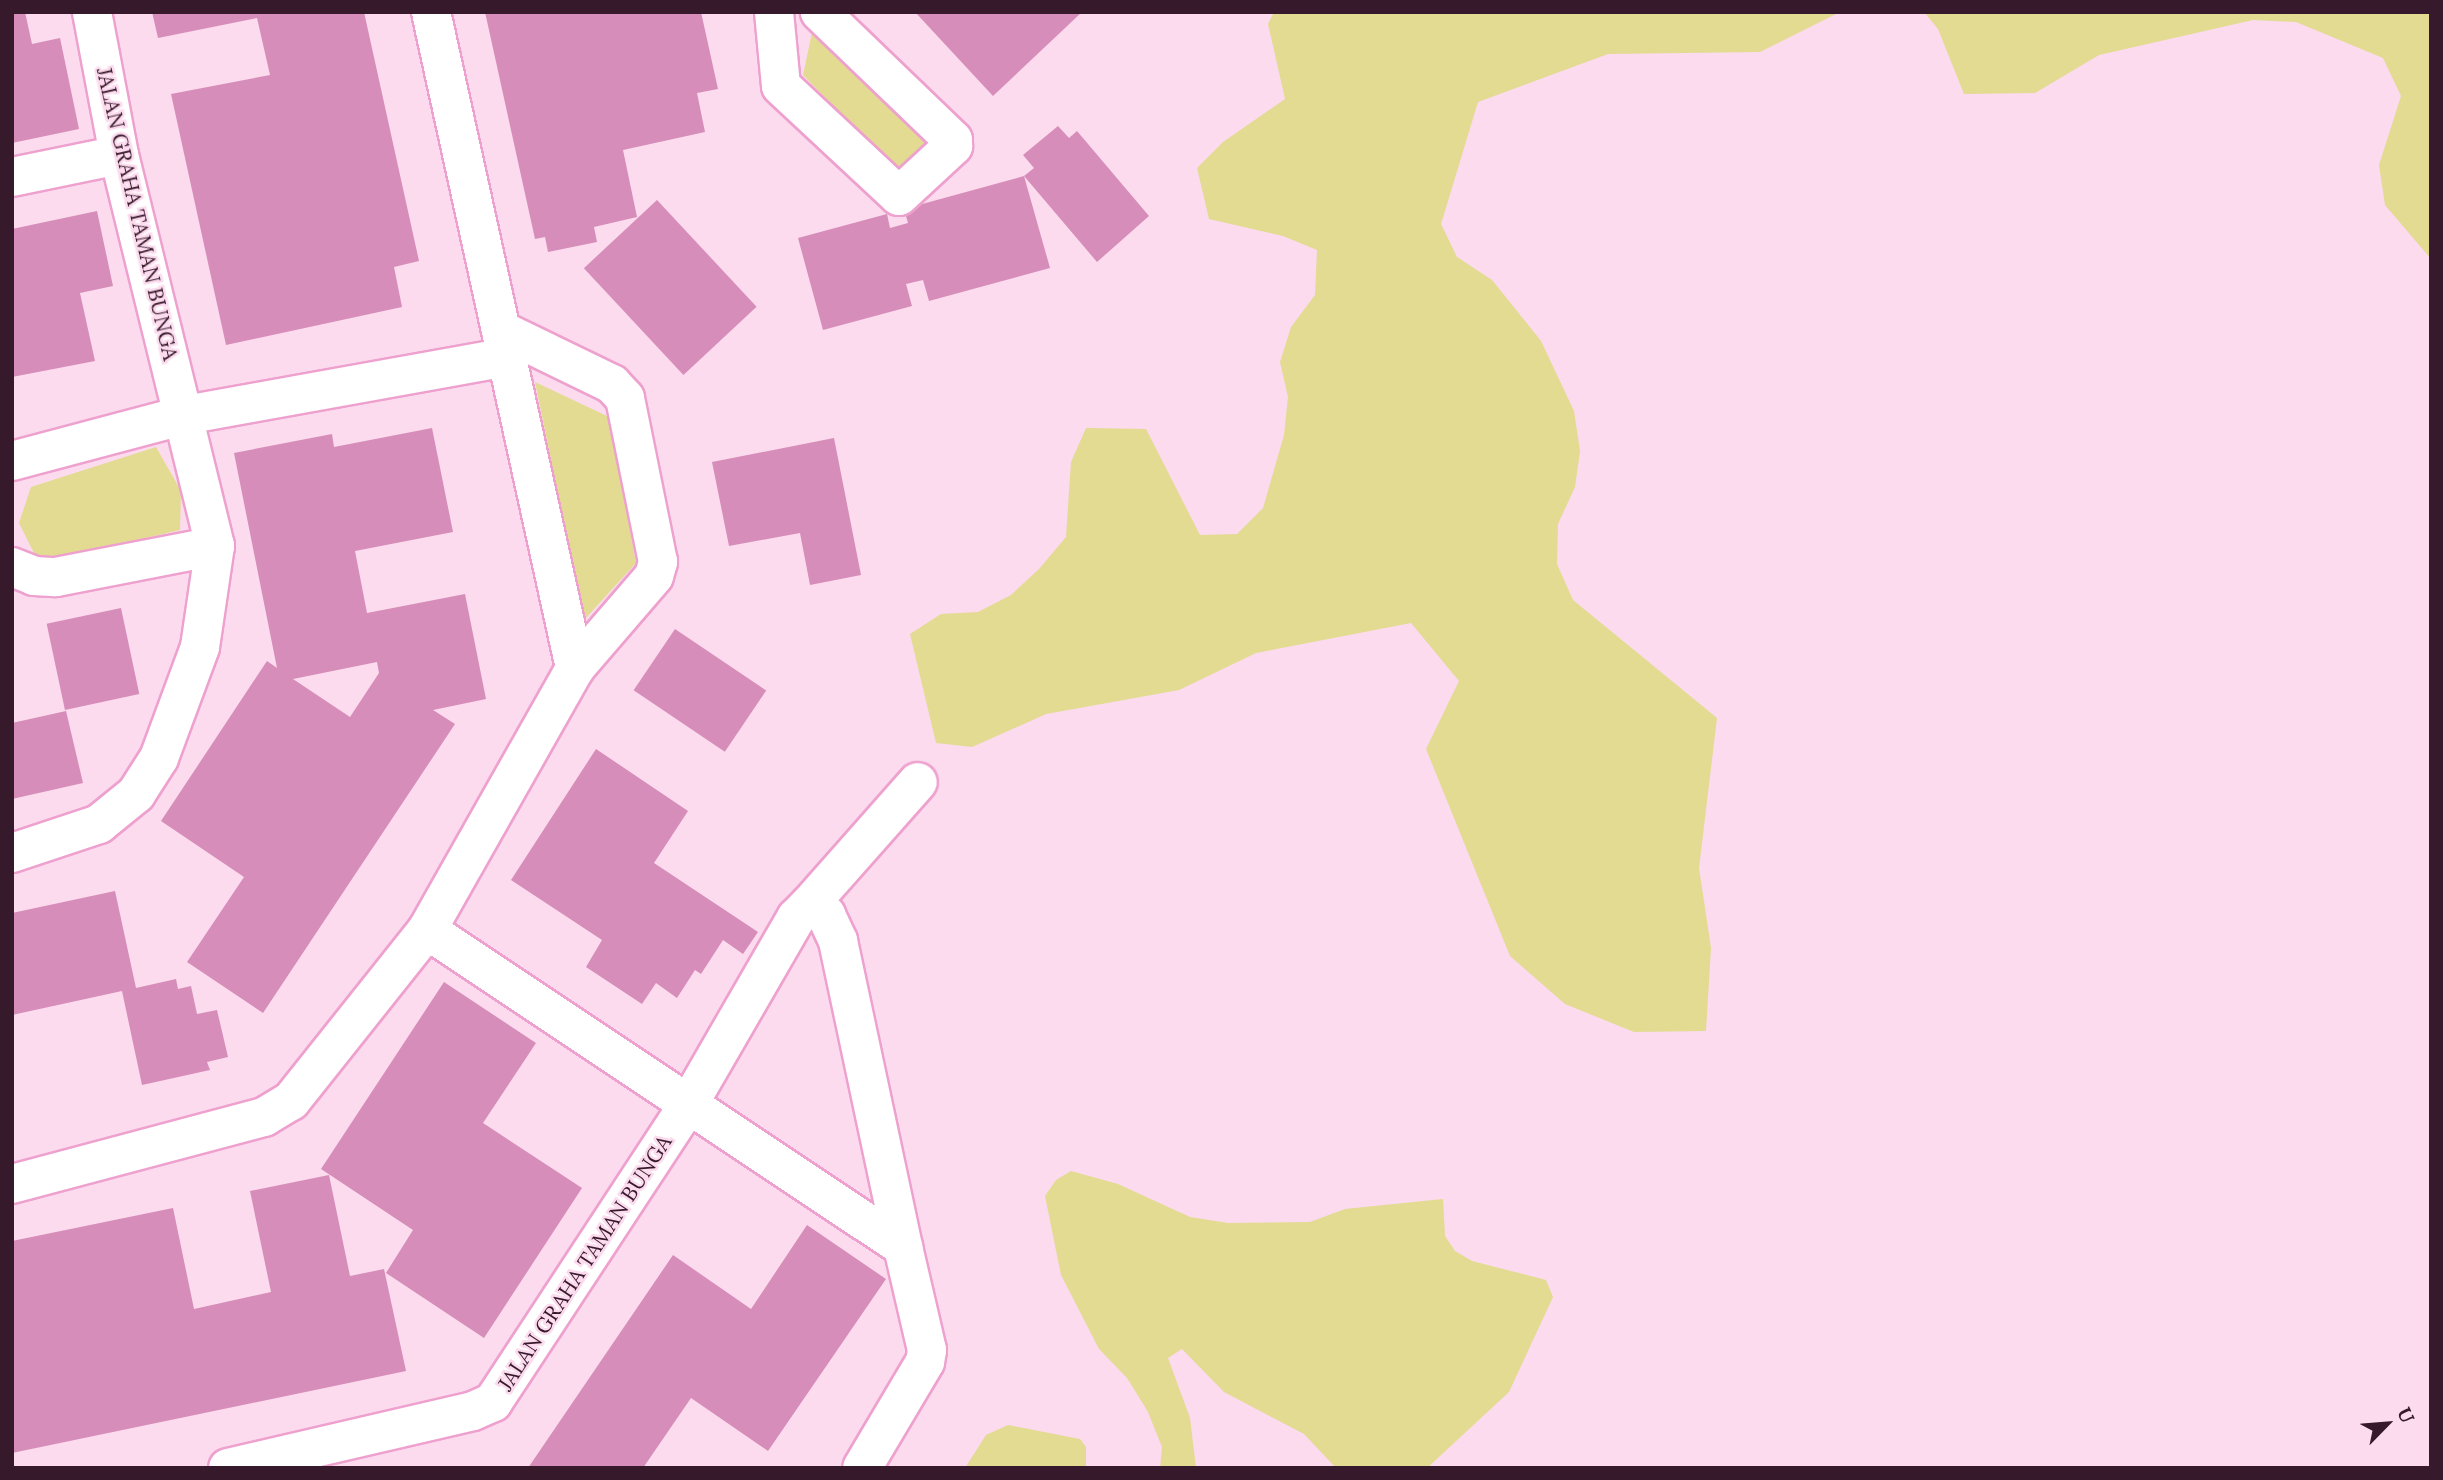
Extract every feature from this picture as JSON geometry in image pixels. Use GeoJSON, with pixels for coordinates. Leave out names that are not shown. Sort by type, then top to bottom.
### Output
{"type":"FeatureCollection","features":[{"type":"Feature","properties":{"kind":"street","name":"JALAN GRAHA TAMAN BUNGA"},"geometry":{"type":"LineString","coordinates":[[12,853],[99,824],[136,794],[159,758],[200,648],[215,546],[186,415],[119,155],[92,12]]}},
{"type":"Feature","properties":{"kind":"street"},"geometry":{"type":"LineString","coordinates":[[431,12],[575,668]]}},
{"type":"Feature","properties":{"kind":"street"},"geometry":{"type":"LineString","coordinates":[[774,12],[781,86],[899,196],[953,146],[953,140],[820,12]]}},
{"type":"Feature","properties":{"kind":"street"},"geometry":{"type":"LineString","coordinates":[[12,177],[119,155]]}},
{"type":"Feature","properties":{"kind":"street"},"geometry":{"type":"LineString","coordinates":[[12,461],[186,415],[504,344],[612,384],[628,404],[657,569],[575,668],[427,930],[291,1101],[264,1117],[12,1184]]}},
{"type":"Feature","properties":{"kind":"street"},"geometry":{"type":"LineString","coordinates":[[12,567],[34,576],[56,577],[215,546]]}},
{"type":"Feature","properties":{"kind":"street","name":"JALAN GRAHA TAMAN BUNGA"},"geometry":{"type":"LineString","coordinates":[[228,1468],[473,1411],[493,1402],[688,1105],[796,918],[918,782]]}},
{"type":"Feature","properties":{"kind":"street"},"geometry":{"type":"LineString","coordinates":[[809,905],[826,915],[836,933],[927,1350],[925,1362],[862,1468]]}},
{"type":"Feature","properties":{"kind":"street"},"geometry":{"type":"LineString","coordinates":[[427,930],[903,1247]]}},
{"type":"Feature","properties":{"kind":"shaded area"},"geometry":{"type":"Polygon","coordinates":[[[1274,12],[1840,12],[1760,52],[1608,54],[1478,102],[1441,224],[1457,257],[1492,280],[1541,341],[1574,411],[1580,451],[1575,487],[1558,524],[1557,564],[1573,600],[1717,718],[1699,868],[1711,948],[1706,1031],[1634,1032],[1565,1004],[1510,956],[1426,749],[1459,681],[1411,623],[1256,653],[1179,690],[1046,714],[972,747],[936,743],[910,634],[941,614],[978,612],[1011,595],[1039,569],[1066,537],[1071,462],[1086,428],[1146,429],[1200,535],[1237,534],[1263,508],[1284,435],[1288,397],[1280,362],[1291,327],[1315,295],[1317,250],[1283,236],[1209,219],[1197,168],[1223,142],[1285,99],[1268,24],[1274,12]]]}},
{"type":"Feature","properties":{"kind":"shaded area"},"geometry":{"type":"Polygon","coordinates":[[[1924,12],[2431,12],[2431,259],[2385,205],[2379,165],[2401,96],[2383,58],[2296,22],[2253,20],[2099,55],[2035,93],[1964,94],[1938,29],[1924,12]]]}},
{"type":"Feature","properties":{"kind":"shaded area"},"geometry":{"type":"Polygon","coordinates":[[[813,28],[933,145],[899,173],[803,75],[813,28]]]}},
{"type":"Feature","properties":{"kind":"shaded area"},"geometry":{"type":"Polygon","coordinates":[[[535,382],[609,417],[636,563],[584,620],[535,382]]]}},
{"type":"Feature","properties":{"kind":"shaded area"},"geometry":{"type":"Polygon","coordinates":[[[156,447],[181,491],[180,530],[39,563],[19,523],[31,487],[156,447]]]}},
{"type":"Feature","properties":{"kind":"shaded area"},"geometry":{"type":"Polygon","coordinates":[[[1071,1171],[1118,1184],[1190,1217],[1228,1223],[1310,1222],[1345,1209],[1443,1199],[1445,1236],[1455,1251],[1472,1261],[1546,1280],[1553,1297],[1509,1392],[1427,1468],[1336,1468],[1304,1434],[1224,1392],[1182,1349],[1168,1358],[1190,1418],[1196,1468],[1160,1468],[1162,1447],[1148,1412],[1127,1378],[1099,1349],[1061,1275],[1045,1196],[1056,1180],[1071,1171]]]}},
{"type":"Feature","properties":{"kind":"shaded area"},"geometry":{"type":"Polygon","coordinates":[[[1008,1425],[1080,1439],[1086,1447],[1086,1468],[965,1468],[986,1435],[1008,1425]]]}},
{"type":"Feature","properties":{"kind":"building"},"geometry":{"type":"Polygon","coordinates":[[[12,12],[25,12],[32,44],[60,38],[79,129],[12,143],[12,12]]]}},
{"type":"Feature","properties":{"kind":"building"},"geometry":{"type":"Polygon","coordinates":[[[152,12],[364,12],[419,261],[394,267],[402,307],[226,345],[171,94],[270,75],[257,18],[158,38],[152,12]]]}},
{"type":"Feature","properties":{"kind":"building"},"geometry":{"type":"Polygon","coordinates":[[[485,12],[701,12],[718,89],[697,93],[705,132],[623,150],[637,217],[594,227],[597,242],[548,252],[545,237],[535,239],[485,12]]]}},
{"type":"Feature","properties":{"kind":"building"},"geometry":{"type":"Polygon","coordinates":[[[915,12],[1082,12],[993,96],[915,12]]]}},
{"type":"Feature","properties":{"kind":"building"},"geometry":{"type":"Polygon","coordinates":[[[1058,126],[1069,138],[1077,131],[1149,216],[1097,262],[1024,176],[1034,168],[1023,155],[1058,126]]]}},
{"type":"Feature","properties":{"kind":"building"},"geometry":{"type":"Polygon","coordinates":[[[1024,176],[1050,268],[929,301],[923,280],[906,284],[912,306],[823,330],[798,238],[887,214],[890,228],[908,223],[904,209],[1024,176]]]}},
{"type":"Feature","properties":{"kind":"building"},"geometry":{"type":"Polygon","coordinates":[[[657,200],[757,307],[683,375],[584,268],[657,200]]]}},
{"type":"Feature","properties":{"kind":"building"},"geometry":{"type":"Polygon","coordinates":[[[97,211],[113,286],[80,293],[95,361],[12,377],[12,229],[97,211]]]}},
{"type":"Feature","properties":{"kind":"building"},"geometry":{"type":"Polygon","coordinates":[[[432,428],[453,532],[355,551],[367,613],[465,594],[486,699],[433,710],[455,724],[263,1013],[187,962],[244,877],[161,821],[267,661],[277,668],[234,453],[332,434],[334,447],[432,428]],[[377,662],[293,679],[350,717],[379,673],[377,662]]]}},
{"type":"Feature","properties":{"kind":"building"},"geometry":{"type":"Polygon","coordinates":[[[834,438],[861,575],[810,585],[800,533],[729,546],[712,462],[834,438]]]}},
{"type":"Feature","properties":{"kind":"building"},"geometry":{"type":"Polygon","coordinates":[[[121,608],[139,694],[65,710],[47,624],[121,608]]]}},
{"type":"Feature","properties":{"kind":"building"},"geometry":{"type":"Polygon","coordinates":[[[675,629],[766,691],[725,752],[634,690],[675,629]]]}},
{"type":"Feature","properties":{"kind":"building"},"geometry":{"type":"Polygon","coordinates":[[[66,711],[83,783],[12,799],[12,723],[66,711]]]}},
{"type":"Feature","properties":{"kind":"building"},"geometry":{"type":"Polygon","coordinates":[[[596,749],[688,811],[654,863],[758,932],[743,954],[723,940],[701,974],[695,970],[677,998],[656,983],[642,1004],[586,967],[602,940],[511,880],[596,749]]]}},
{"type":"Feature","properties":{"kind":"building"},"geometry":{"type":"Polygon","coordinates":[[[115,891],[136,988],[176,979],[178,989],[191,986],[197,1014],[217,1010],[228,1057],[207,1062],[210,1070],[142,1085],[122,991],[12,1015],[12,913],[115,891]]]}},
{"type":"Feature","properties":{"kind":"building"},"geometry":{"type":"Polygon","coordinates":[[[444,982],[536,1043],[483,1123],[582,1188],[484,1338],[386,1273],[413,1230],[321,1169],[444,982]]]}},
{"type":"Feature","properties":{"kind":"building"},"geometry":{"type":"Polygon","coordinates":[[[329,1175],[350,1276],[384,1269],[406,1371],[12,1453],[12,1241],[173,1208],[194,1309],[271,1292],[250,1191],[329,1175]]]}},
{"type":"Feature","properties":{"kind":"building"},"geometry":{"type":"Polygon","coordinates":[[[807,1225],[886,1279],[768,1451],[691,1398],[643,1468],[528,1468],[673,1255],[751,1309],[807,1225]]]}}]}
